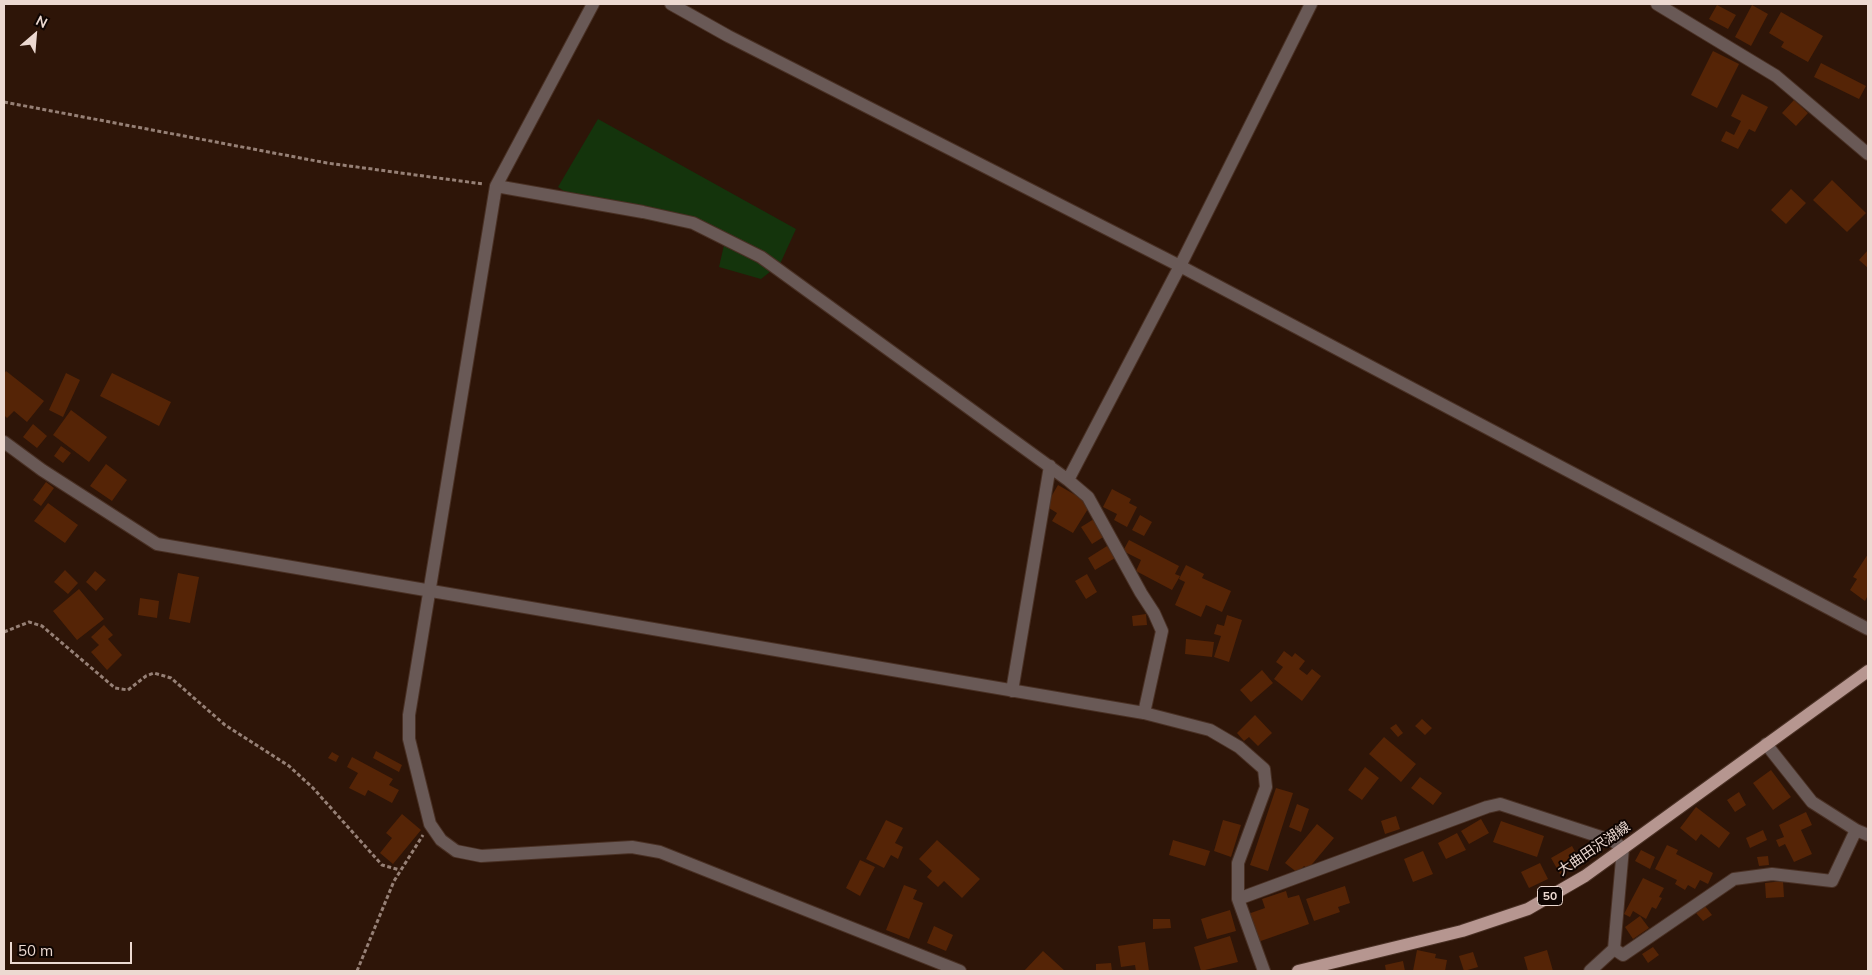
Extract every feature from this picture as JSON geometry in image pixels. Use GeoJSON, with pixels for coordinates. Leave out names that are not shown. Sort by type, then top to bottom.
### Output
{"type":"FeatureCollection","features":[{"type":"Feature","properties":{"kind":"main road","name":"大曲田沢湖線"},"geometry":{"type":"LineString","coordinates":[[1298,971],[1462,932],[1528,909],[1585,876],[1868,671]]}},
{"type":"Feature","properties":{"kind":"street"},"geometry":{"type":"LineString","coordinates":[[593,4],[496,186],[409,716],[408,739],[430,824],[441,840],[456,851],[480,856],[632,848],[660,852],[960,971]]}},
{"type":"Feature","properties":{"kind":"street"},"geometry":{"type":"LineString","coordinates":[[671,4],[728,36],[1180,266],[1868,629]]}},
{"type":"Feature","properties":{"kind":"street"},"geometry":{"type":"LineString","coordinates":[[1068,480],[1180,266],[1311,4]]}},
{"type":"Feature","properties":{"kind":"street"},"geometry":{"type":"LineString","coordinates":[[1657,4],[1776,76],[1868,154]]}},
{"type":"Feature","properties":{"kind":"street"},"geometry":{"type":"LineString","coordinates":[[496,186],[644,212],[692,223],[761,257],[1068,480],[1088,497],[1154,613],[1162,631],[1144,713]]}},
{"type":"Feature","properties":{"kind":"street"},"geometry":{"type":"LineString","coordinates":[[4,442],[42,470],[157,544],[1144,713],[1210,730],[1240,748],[1264,770],[1266,787],[1238,863],[1238,899],[1264,971]]}},
{"type":"Feature","properties":{"kind":"street"},"geometry":{"type":"LineString","coordinates":[[1012,691],[1050,466]]}},
{"type":"Feature","properties":{"kind":"street"},"geometry":{"type":"LineString","coordinates":[[1614,950],[1623,955],[1734,880],[1772,874],[1832,881],[1862,833],[1812,802],[1766,744]]}},
{"type":"Feature","properties":{"kind":"street"},"geometry":{"type":"LineString","coordinates":[[1238,899],[1487,807],[1500,804],[1613,841],[1623,848],[1614,950],[1590,971]]}},
{"type":"Feature","properties":{"kind":"path"},"geometry":{"type":"LineString","coordinates":[[4,102],[327,163],[496,186]]}},
{"type":"Feature","properties":{"kind":"path"},"geometry":{"type":"LineString","coordinates":[[4,632],[29,622],[42,626],[115,688],[128,690],[146,676],[154,673],[171,678],[226,726],[289,766],[313,788],[382,865],[400,870]]}},
{"type":"Feature","properties":{"kind":"path"},"geometry":{"type":"LineString","coordinates":[[357,971],[394,881],[430,824]]}},
{"type":"Feature","properties":{"kind":"green space"},"geometry":{"type":"Polygon","coordinates":[[[598,119],[796,229],[780,264],[761,279],[719,267],[724,245],[695,230],[587,207],[558,187],[598,119]]]}},
{"type":"Feature","properties":{"kind":"building"},"geometry":{"type":"Polygon","coordinates":[[[1717,5],[1736,15],[1728,29],[1709,19],[1717,5]]]}},
{"type":"Feature","properties":{"kind":"building"},"geometry":{"type":"Polygon","coordinates":[[[1752,5],[1768,14],[1751,46],[1735,37],[1752,5]]]}},
{"type":"Feature","properties":{"kind":"building"},"geometry":{"type":"Polygon","coordinates":[[[1781,12],[1823,36],[1808,62],[1781,47],[1784,42],[1769,33],[1781,12]]]}},
{"type":"Feature","properties":{"kind":"building"},"geometry":{"type":"Polygon","coordinates":[[[1713,51],[1739,64],[1717,108],[1691,95],[1713,51]]]}},
{"type":"Feature","properties":{"kind":"building"},"geometry":{"type":"Polygon","coordinates":[[[1821,63],[1866,86],[1859,99],[1814,77],[1821,63]]]}},
{"type":"Feature","properties":{"kind":"building"},"geometry":{"type":"Polygon","coordinates":[[[1742,94],[1768,107],[1755,132],[1749,129],[1738,149],[1721,141],[1726,131],[1734,135],[1741,121],[1731,116],[1742,94]]]}},
{"type":"Feature","properties":{"kind":"building"},"geometry":{"type":"Polygon","coordinates":[[[1794,100],[1808,113],[1796,126],[1782,113],[1794,100]]]}},
{"type":"Feature","properties":{"kind":"building"},"geometry":{"type":"Polygon","coordinates":[[[1832,180],[1866,213],[1847,232],[1813,200],[1832,180]]]}},
{"type":"Feature","properties":{"kind":"building"},"geometry":{"type":"Polygon","coordinates":[[[1791,189],[1806,203],[1786,224],[1771,210],[1791,189]]]}},
{"type":"Feature","properties":{"kind":"building"},"geometry":{"type":"Polygon","coordinates":[[[1868,250],[1868,268],[1859,260],[1868,250]]]}},
{"type":"Feature","properties":{"kind":"building"},"geometry":{"type":"Polygon","coordinates":[[[6,371],[44,401],[27,422],[14,411],[7,418],[4,415],[4,374],[6,371]]]}},
{"type":"Feature","properties":{"kind":"building"},"geometry":{"type":"Polygon","coordinates":[[[66,373],[80,380],[63,417],[49,410],[66,373]]]}},
{"type":"Feature","properties":{"kind":"building"},"geometry":{"type":"Polygon","coordinates":[[[112,373],[171,402],[159,426],[100,396],[112,373]]]}},
{"type":"Feature","properties":{"kind":"building"},"geometry":{"type":"Polygon","coordinates":[[[71,410],[107,437],[89,462],[53,435],[71,410]]]}},
{"type":"Feature","properties":{"kind":"building"},"geometry":{"type":"Polygon","coordinates":[[[33,424],[47,436],[37,448],[23,437],[33,424]]]}},
{"type":"Feature","properties":{"kind":"building"},"geometry":{"type":"Polygon","coordinates":[[[61,446],[71,453],[63,463],[54,456],[61,446]]]}},
{"type":"Feature","properties":{"kind":"building"},"geometry":{"type":"Polygon","coordinates":[[[106,464],[127,480],[112,501],[90,486],[106,464]]]}},
{"type":"Feature","properties":{"kind":"building"},"geometry":{"type":"Polygon","coordinates":[[[46,482],[54,488],[41,506],[33,500],[46,482]]]}},
{"type":"Feature","properties":{"kind":"building"},"geometry":{"type":"Polygon","coordinates":[[[1058,485],[1091,504],[1073,533],[1052,521],[1057,513],[1049,508],[1051,497],[1058,485]]]}},
{"type":"Feature","properties":{"kind":"building"},"geometry":{"type":"Polygon","coordinates":[[[1112,489],[1131,499],[1129,503],[1137,507],[1127,527],[1114,520],[1117,514],[1103,507],[1112,489]]]}},
{"type":"Feature","properties":{"kind":"building"},"geometry":{"type":"Polygon","coordinates":[[[48,503],[78,525],[65,543],[34,521],[48,503]]]}},
{"type":"Feature","properties":{"kind":"building"},"geometry":{"type":"Polygon","coordinates":[[[1140,515],[1152,522],[1144,536],[1132,530],[1140,515]]]}},
{"type":"Feature","properties":{"kind":"building"},"geometry":{"type":"Polygon","coordinates":[[[1094,519],[1105,536],[1092,544],[1081,527],[1094,519]]]}},
{"type":"Feature","properties":{"kind":"building"},"geometry":{"type":"Polygon","coordinates":[[[1129,540],[1179,566],[1175,574],[1180,576],[1172,590],[1136,571],[1141,560],[1123,551],[1129,540]]]}},
{"type":"Feature","properties":{"kind":"building"},"geometry":{"type":"Polygon","coordinates":[[[1107,546],[1115,558],[1095,570],[1088,558],[1107,546]]]}},
{"type":"Feature","properties":{"kind":"building"},"geometry":{"type":"Polygon","coordinates":[[[1868,554],[1868,595],[1865,601],[1850,590],[1857,579],[1853,577],[1868,554]]]}},
{"type":"Feature","properties":{"kind":"building"},"geometry":{"type":"Polygon","coordinates":[[[1186,565],[1204,574],[1202,578],[1231,591],[1222,612],[1206,605],[1201,617],[1175,605],[1185,582],[1179,579],[1186,565]]]}},
{"type":"Feature","properties":{"kind":"building"},"geometry":{"type":"Polygon","coordinates":[[[65,570],[78,583],[68,594],[54,582],[65,570]]]}},
{"type":"Feature","properties":{"kind":"building"},"geometry":{"type":"Polygon","coordinates":[[[95,571],[106,580],[96,591],[86,582],[95,571]]]}},
{"type":"Feature","properties":{"kind":"building"},"geometry":{"type":"Polygon","coordinates":[[[178,573],[199,577],[190,623],[169,619],[178,573]]]}},
{"type":"Feature","properties":{"kind":"building"},"geometry":{"type":"Polygon","coordinates":[[[1087,574],[1097,592],[1086,599],[1075,581],[1087,574]]]}},
{"type":"Feature","properties":{"kind":"building"},"geometry":{"type":"Polygon","coordinates":[[[79,589],[104,619],[77,640],[53,611],[79,589]]]}},
{"type":"Feature","properties":{"kind":"building"},"geometry":{"type":"Polygon","coordinates":[[[140,598],[159,601],[157,618],[138,615],[140,598]]]}},
{"type":"Feature","properties":{"kind":"building"},"geometry":{"type":"Polygon","coordinates":[[[1146,614],[1147,625],[1133,626],[1132,616],[1146,614]]]}},
{"type":"Feature","properties":{"kind":"building"},"geometry":{"type":"Polygon","coordinates":[[[1227,615],[1242,620],[1229,662],[1214,657],[1221,636],[1214,634],[1217,624],[1224,626],[1227,615]]]}},
{"type":"Feature","properties":{"kind":"building"},"geometry":{"type":"Polygon","coordinates":[[[104,625],[113,635],[108,639],[122,655],[107,670],[91,652],[99,645],[91,637],[104,625]]]}},
{"type":"Feature","properties":{"kind":"building"},"geometry":{"type":"Polygon","coordinates":[[[1186,639],[1214,642],[1212,657],[1185,654],[1186,639]]]}},
{"type":"Feature","properties":{"kind":"building"},"geometry":{"type":"Polygon","coordinates":[[[1284,651],[1292,657],[1295,653],[1305,661],[1299,669],[1307,675],[1312,669],[1321,676],[1302,701],[1274,679],[1283,667],[1276,662],[1284,651]]]}},
{"type":"Feature","properties":{"kind":"building"},"geometry":{"type":"Polygon","coordinates":[[[1262,670],[1273,683],[1251,702],[1240,690],[1262,670]]]}},
{"type":"Feature","properties":{"kind":"building"},"geometry":{"type":"Polygon","coordinates":[[[1255,715],[1272,733],[1258,746],[1249,737],[1244,741],[1237,733],[1255,715]]]}},
{"type":"Feature","properties":{"kind":"building"},"geometry":{"type":"Polygon","coordinates":[[[1422,719],[1432,728],[1425,735],[1415,726],[1422,719]]]}},
{"type":"Feature","properties":{"kind":"building"},"geometry":{"type":"Polygon","coordinates":[[[1396,724],[1403,733],[1398,737],[1390,728],[1396,724]]]}},
{"type":"Feature","properties":{"kind":"building"},"geometry":{"type":"Polygon","coordinates":[[[1384,737],[1416,764],[1401,782],[1369,754],[1384,737]]]}},
{"type":"Feature","properties":{"kind":"building"},"geometry":{"type":"Polygon","coordinates":[[[376,751],[402,765],[399,772],[373,758],[376,751]]]}},
{"type":"Feature","properties":{"kind":"building"},"geometry":{"type":"Polygon","coordinates":[[[332,752],[339,756],[336,762],[328,758],[332,752]]]}},
{"type":"Feature","properties":{"kind":"building"},"geometry":{"type":"Polygon","coordinates":[[[352,757],[393,779],[389,785],[399,790],[392,803],[368,790],[365,796],[349,788],[358,773],[347,767],[352,757]]]}},
{"type":"Feature","properties":{"kind":"building"},"geometry":{"type":"Polygon","coordinates":[[[1365,767],[1379,778],[1362,800],[1348,790],[1365,767]]]}},
{"type":"Feature","properties":{"kind":"building"},"geometry":{"type":"Polygon","coordinates":[[[1771,770],[1791,797],[1773,810],[1753,783],[1771,770]]]}},
{"type":"Feature","properties":{"kind":"building"},"geometry":{"type":"Polygon","coordinates":[[[1420,777],[1442,793],[1433,805],[1411,788],[1420,777]]]}},
{"type":"Feature","properties":{"kind":"building"},"geometry":{"type":"Polygon","coordinates":[[[1276,788],[1293,793],[1268,871],[1250,865],[1276,788]]]}},
{"type":"Feature","properties":{"kind":"building"},"geometry":{"type":"Polygon","coordinates":[[[1739,792],[1746,805],[1735,812],[1727,800],[1739,792]]]}},
{"type":"Feature","properties":{"kind":"building"},"geometry":{"type":"Polygon","coordinates":[[[1297,804],[1309,809],[1301,832],[1289,827],[1297,804]]]}},
{"type":"Feature","properties":{"kind":"building"},"geometry":{"type":"Polygon","coordinates":[[[1696,807],[1730,833],[1719,848],[1701,834],[1696,841],[1680,828],[1696,807]]]}},
{"type":"Feature","properties":{"kind":"building"},"geometry":{"type":"Polygon","coordinates":[[[1806,812],[1812,825],[1801,830],[1812,854],[1794,862],[1785,844],[1779,847],[1776,840],[1784,837],[1779,825],[1806,812]]]}},
{"type":"Feature","properties":{"kind":"building"},"geometry":{"type":"Polygon","coordinates":[[[402,814],[421,830],[393,864],[380,853],[392,838],[386,833],[402,814]]]}},
{"type":"Feature","properties":{"kind":"building"},"geometry":{"type":"Polygon","coordinates":[[[1396,816],[1400,829],[1385,834],[1381,821],[1396,816]]]}},
{"type":"Feature","properties":{"kind":"building"},"geometry":{"type":"Polygon","coordinates":[[[1481,819],[1489,833],[1469,844],[1461,831],[1481,819]]]}},
{"type":"Feature","properties":{"kind":"building"},"geometry":{"type":"Polygon","coordinates":[[[886,820],[903,828],[895,843],[903,847],[898,859],[891,855],[884,868],[866,859],[886,820]]]}},
{"type":"Feature","properties":{"kind":"building"},"geometry":{"type":"Polygon","coordinates":[[[1223,820],[1241,825],[1231,857],[1214,851],[1223,820]]]}},
{"type":"Feature","properties":{"kind":"building"},"geometry":{"type":"Polygon","coordinates":[[[1501,821],[1544,836],[1537,857],[1493,842],[1501,821]]]}},
{"type":"Feature","properties":{"kind":"building"},"geometry":{"type":"Polygon","coordinates":[[[1317,824],[1334,838],[1308,869],[1304,866],[1298,873],[1285,863],[1317,824]]]}},
{"type":"Feature","properties":{"kind":"building"},"geometry":{"type":"Polygon","coordinates":[[[1763,830],[1767,840],[1750,848],[1746,838],[1763,830]]]}},
{"type":"Feature","properties":{"kind":"building"},"geometry":{"type":"Polygon","coordinates":[[[1457,833],[1466,850],[1446,859],[1438,843],[1457,833]]]}},
{"type":"Feature","properties":{"kind":"building"},"geometry":{"type":"Polygon","coordinates":[[[937,840],[980,879],[962,898],[944,881],[938,887],[927,877],[932,871],[919,859],[937,840]]]}},
{"type":"Feature","properties":{"kind":"building"},"geometry":{"type":"Polygon","coordinates":[[[1173,840],[1210,851],[1205,866],[1169,855],[1173,840]]]}},
{"type":"Feature","properties":{"kind":"building"},"geometry":{"type":"Polygon","coordinates":[[[1667,845],[1678,850],[1676,854],[1713,873],[1708,884],[1700,880],[1695,889],[1688,885],[1685,890],[1675,884],[1677,880],[1655,869],[1667,845]]]}},
{"type":"Feature","properties":{"kind":"building"},"geometry":{"type":"Polygon","coordinates":[[[1572,846],[1581,862],[1560,874],[1551,858],[1572,846]]]}},
{"type":"Feature","properties":{"kind":"building"},"geometry":{"type":"Polygon","coordinates":[[[1641,850],[1655,857],[1650,869],[1635,861],[1641,850]]]}},
{"type":"Feature","properties":{"kind":"building"},"geometry":{"type":"Polygon","coordinates":[[[1423,851],[1433,874],[1413,882],[1404,859],[1423,851]]]}},
{"type":"Feature","properties":{"kind":"building"},"geometry":{"type":"Polygon","coordinates":[[[1768,856],[1769,865],[1759,866],[1757,857],[1768,856]]]}},
{"type":"Feature","properties":{"kind":"building"},"geometry":{"type":"Polygon","coordinates":[[[860,860],[875,867],[860,896],[846,888],[860,860]]]}},
{"type":"Feature","properties":{"kind":"building"},"geometry":{"type":"Polygon","coordinates":[[[1540,863],[1548,879],[1529,888],[1521,872],[1540,863]]]}},
{"type":"Feature","properties":{"kind":"building"},"geometry":{"type":"Polygon","coordinates":[[[1643,878],[1664,888],[1659,897],[1662,898],[1656,909],[1652,907],[1646,919],[1633,911],[1630,917],[1624,914],[1643,878]]]}},
{"type":"Feature","properties":{"kind":"building"},"geometry":{"type":"Polygon","coordinates":[[[1783,881],[1784,897],[1766,898],[1765,883],[1783,881]]]}},
{"type":"Feature","properties":{"kind":"building"},"geometry":{"type":"Polygon","coordinates":[[[904,885],[917,890],[913,899],[923,903],[909,939],[886,930],[904,885]]]}},
{"type":"Feature","properties":{"kind":"building"},"geometry":{"type":"Polygon","coordinates":[[[1345,886],[1350,903],[1338,907],[1340,912],[1314,921],[1306,899],[1345,886]]]}},
{"type":"Feature","properties":{"kind":"building"},"geometry":{"type":"Polygon","coordinates":[[[1286,891],[1288,898],[1299,895],[1309,924],[1258,942],[1248,914],[1265,908],[1262,899],[1286,891]]]}},
{"type":"Feature","properties":{"kind":"building"},"geometry":{"type":"Polygon","coordinates":[[[1705,906],[1712,915],[1703,921],[1696,913],[1705,906]]]}},
{"type":"Feature","properties":{"kind":"building"},"geometry":{"type":"Polygon","coordinates":[[[1230,910],[1236,931],[1207,939],[1201,919],[1230,910]]]}},
{"type":"Feature","properties":{"kind":"building"},"geometry":{"type":"Polygon","coordinates":[[[1640,916],[1649,928],[1633,939],[1625,927],[1640,916]]]}},
{"type":"Feature","properties":{"kind":"building"},"geometry":{"type":"Polygon","coordinates":[[[1153,919],[1170,919],[1171,928],[1153,929],[1153,919]]]}},
{"type":"Feature","properties":{"kind":"building"},"geometry":{"type":"Polygon","coordinates":[[[934,926],[953,935],[946,951],[927,943],[934,926]]]}},
{"type":"Feature","properties":{"kind":"building"},"geometry":{"type":"Polygon","coordinates":[[[1230,936],[1238,962],[1201,971],[1194,947],[1230,936]]]}},
{"type":"Feature","properties":{"kind":"building"},"geometry":{"type":"Polygon","coordinates":[[[1145,942],[1149,971],[1136,971],[1135,965],[1121,967],[1118,946],[1145,942]]]}},
{"type":"Feature","properties":{"kind":"building"},"geometry":{"type":"Polygon","coordinates":[[[1653,947],[1659,955],[1648,963],[1642,954],[1653,947]]]}},
{"type":"Feature","properties":{"kind":"building"},"geometry":{"type":"Polygon","coordinates":[[[1417,950],[1436,954],[1435,958],[1447,960],[1445,971],[1413,971],[1417,950]]]}},
{"type":"Feature","properties":{"kind":"building"},"geometry":{"type":"Polygon","coordinates":[[[1547,950],[1553,971],[1528,971],[1524,957],[1547,950]]]}},
{"type":"Feature","properties":{"kind":"building"},"geometry":{"type":"Polygon","coordinates":[[[1043,951],[1065,971],[1024,971],[1043,951]]]}},
{"type":"Feature","properties":{"kind":"building"},"geometry":{"type":"Polygon","coordinates":[[[1473,952],[1478,967],[1464,971],[1459,956],[1473,952]]]}},
{"type":"Feature","properties":{"kind":"building"},"geometry":{"type":"Polygon","coordinates":[[[1403,961],[1405,971],[1386,971],[1385,965],[1403,961]]]}},
{"type":"Feature","properties":{"kind":"building"},"geometry":{"type":"Polygon","coordinates":[[[1111,963],[1112,971],[1096,971],[1096,964],[1111,963]]]}}]}
